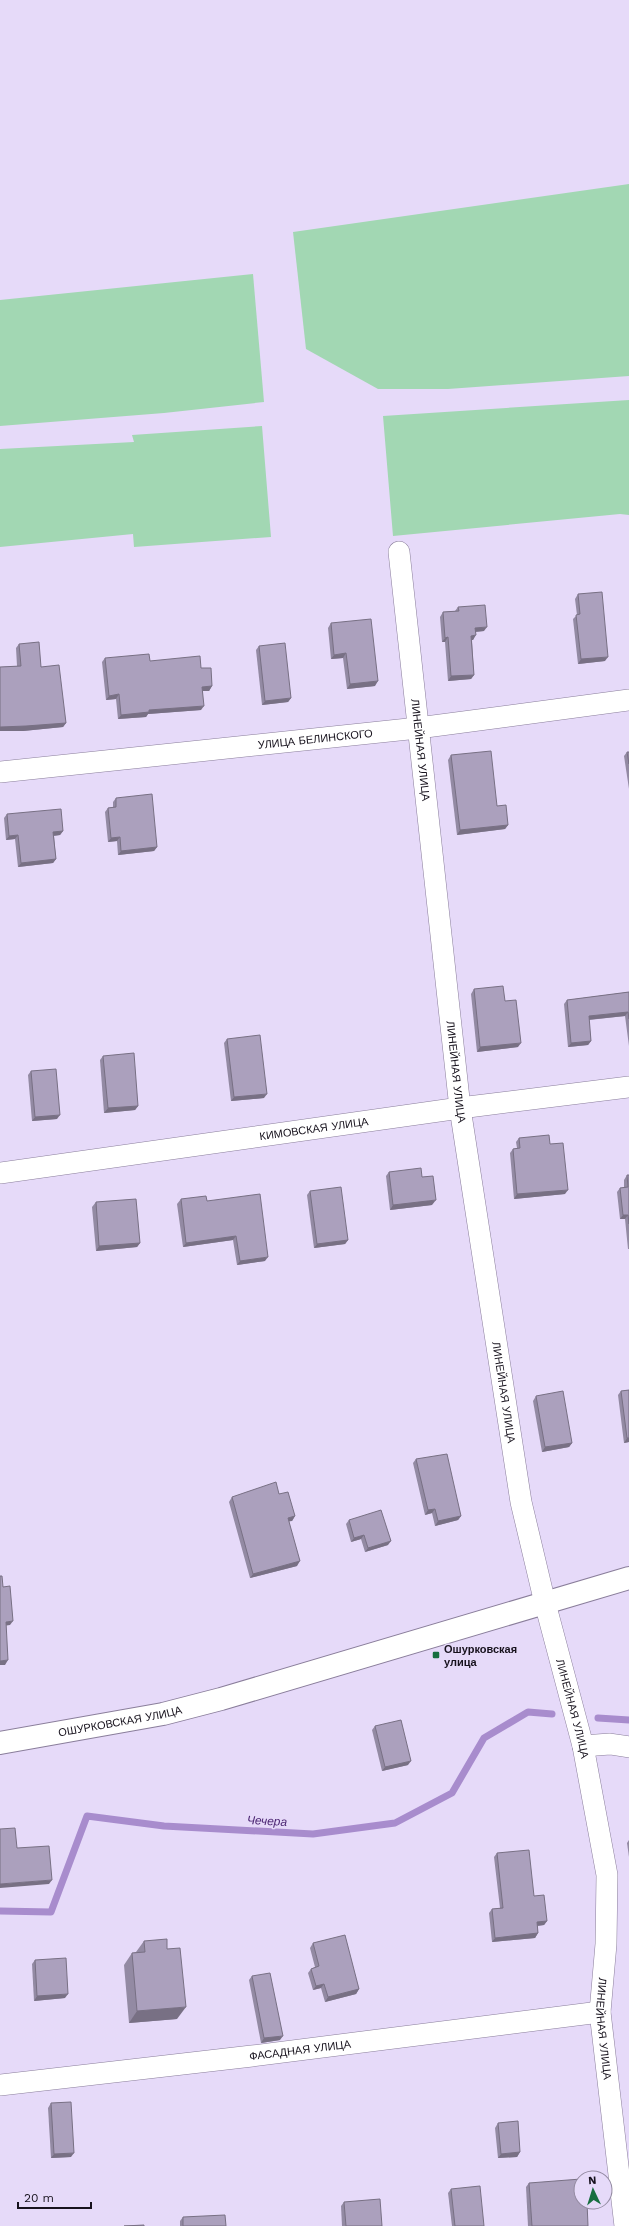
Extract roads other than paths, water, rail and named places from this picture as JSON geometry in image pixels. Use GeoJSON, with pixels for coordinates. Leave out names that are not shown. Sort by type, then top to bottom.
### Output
{"type":"FeatureCollection","features":[{"type":"Feature","properties":{"kind":"street","name":"ЛИНЕЙНАЯ УЛИЦА"},"geometry":{"type":"LineString","coordinates":[[398,552],[460,1108],[521,1502],[545,1603],[583,1746],[607,1875],[606,1944],[600,2012],[626,2226]]}},
{"type":"Feature","properties":{"kind":"street","name":"УЛИЦА БЕЛИНСКОГО"},"geometry":{"type":"LineString","coordinates":[[0,772],[418,728],[629,700]]}},
{"type":"Feature","properties":{"kind":"street","name":"КИМОВСКАЯ УЛИЦА"},"geometry":{"type":"LineString","coordinates":[[0,1173],[460,1108],[629,1087]]}},
{"type":"Feature","properties":{"kind":"street","name":"ОШУРКОВСКАЯ УЛИЦА"},"geometry":{"type":"LineString","coordinates":[[0,1743],[177,1710],[629,1578]]}},
{"type":"Feature","properties":{"kind":"street"},"geometry":{"type":"LineString","coordinates":[[583,1746],[610,1744],[629,1748]]}},
{"type":"Feature","properties":{"kind":"street","name":"ФАСАДНАЯ УЛИЦА"},"geometry":{"type":"LineString","coordinates":[[0,2085],[252,2056],[600,2012]]}},
{"type":"Feature","properties":{"kind":"waterway","name":"Чечера"},"geometry":{"type":"LineString","coordinates":[[0,1911],[51,1912],[87,1816],[164,1826],[313,1834],[395,1823],[452,1793],[484,1738],[528,1712],[552,1714]]}},
{"type":"Feature","properties":{"kind":"waterway","name":"Чечера"},"geometry":{"type":"LineString","coordinates":[[598,1718],[629,1720]]}},
{"type":"Feature","properties":{"kind":"place","name":"Ошурковская улица"},"geometry":{"type":"Point","coordinates":[436,1655]}}]}
